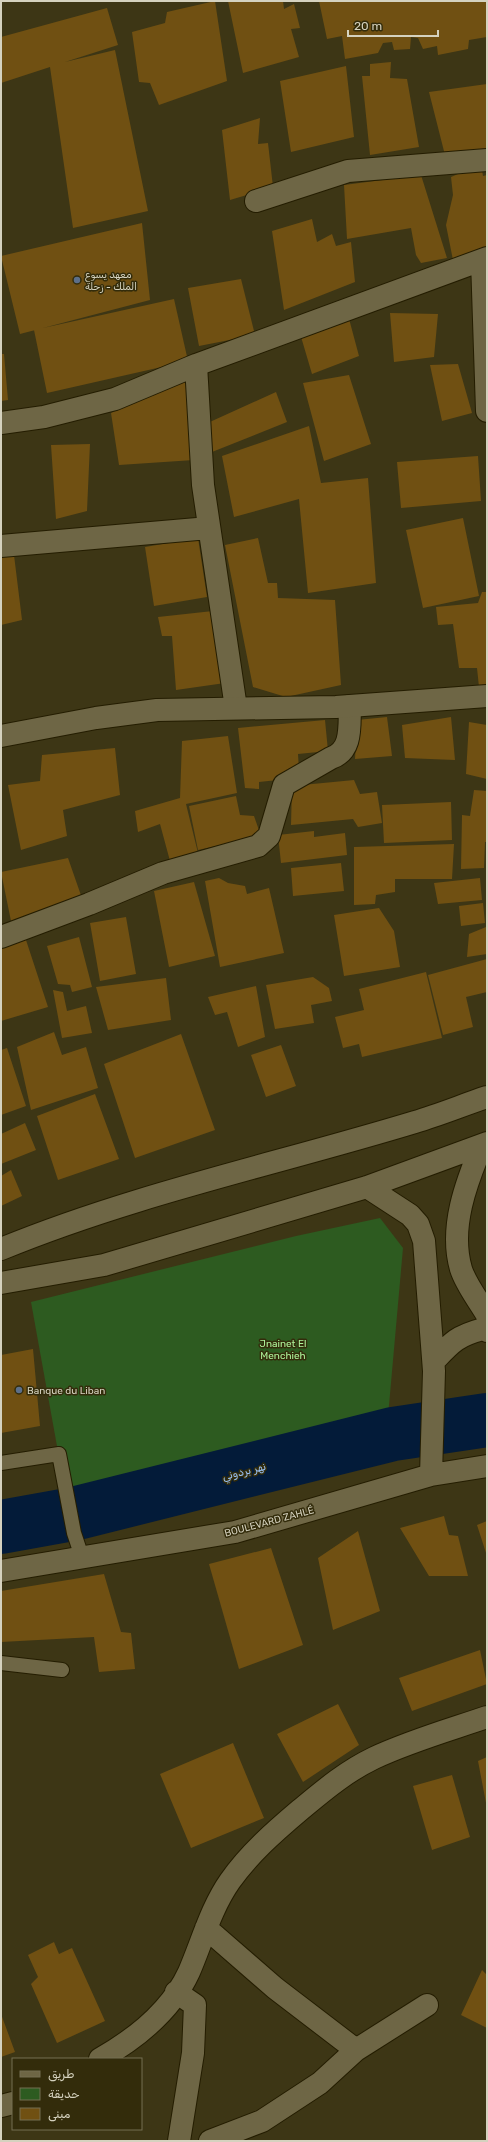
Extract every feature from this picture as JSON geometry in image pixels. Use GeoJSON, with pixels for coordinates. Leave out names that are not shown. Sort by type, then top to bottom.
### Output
{"type":"FeatureCollection","features":[{"type":"Feature","properties":{"kind":"street"},"geometry":{"type":"LineString","coordinates":[[256,201],[348,171],[487,160]]}},
{"type":"Feature","properties":{"kind":"street"},"geometry":{"type":"LineString","coordinates":[[1,423],[44,417],[116,399],[196,365],[485,259],[487,411]]}},
{"type":"Feature","properties":{"kind":"street"},"geometry":{"type":"LineString","coordinates":[[196,365],[203,485],[236,708]]}},
{"type":"Feature","properties":{"kind":"street"},"geometry":{"type":"LineString","coordinates":[[1,546],[209,528]]}},
{"type":"Feature","properties":{"kind":"street"},"geometry":{"type":"LineString","coordinates":[[1,736],[82,720],[157,710],[350,706],[487,696]]}},
{"type":"Feature","properties":{"kind":"street"},"geometry":{"type":"LineString","coordinates":[[1,936],[89,904],[163,873],[258,846],[269,836],[284,786],[331,758],[339,756],[345,750],[348,740],[350,706]]}},
{"type":"Feature","properties":{"kind":"street"},"geometry":{"type":"LineString","coordinates":[[1,1249],[35,1235],[183,1187],[416,1122],[487,1098]]}},
{"type":"Feature","properties":{"kind":"street"},"geometry":{"type":"LineString","coordinates":[[1,1283],[104,1265],[367,1187],[484,1144]]}},
{"type":"Feature","properties":{"kind":"street"},"geometry":{"type":"LineString","coordinates":[[484,1144],[465,1186],[461,1205],[457,1246],[462,1270],[487,1315]]}},
{"type":"Feature","properties":{"kind":"street"},"geometry":{"type":"LineString","coordinates":[[367,1187],[410,1215],[418,1224],[424,1241],[434,1366],[432,1465]]}},
{"type":"Feature","properties":{"kind":"street"},"geometry":{"type":"LineString","coordinates":[[434,1366],[451,1342],[464,1334],[483,1329],[487,1331]]}},
{"type":"Feature","properties":{"kind":"street","name":"BOULEVARD ZAHLÉ"},"geometry":{"type":"LineString","coordinates":[[1,1571],[235,1532],[432,1465],[487,1466]]}},
{"type":"Feature","properties":{"kind":"street"},"geometry":{"type":"LineString","coordinates":[[102,2058],[129,2042],[166,2010],[188,1973],[206,1928],[229,1882],[267,1837],[339,1777],[394,1749],[487,1717]]}},
{"type":"Feature","properties":{"kind":"street"},"geometry":{"type":"LineString","coordinates":[[206,1928],[275,1988],[356,2050]]}},
{"type":"Feature","properties":{"kind":"street"},"geometry":{"type":"LineString","coordinates":[[176,1992],[195,2005],[194,2053],[178,2141]]}},
{"type":"Feature","properties":{"kind":"street"},"geometry":{"type":"LineString","coordinates":[[210,2141],[262,2121],[320,2083],[356,2050],[427,2005]]}},
{"type":"Feature","properties":{"kind":"street"},"geometry":{"type":"LineString","coordinates":[[1,2106],[12,2103]]}},
{"type":"Feature","properties":{"kind":"lane"},"geometry":{"type":"LineString","coordinates":[[1,1463],[59,1454],[74,1532],[82,1557]]}},
{"type":"Feature","properties":{"kind":"lane"},"geometry":{"type":"LineString","coordinates":[[1,1663],[62,1670]]}},
{"type":"Feature","properties":{"kind":"green space","name":"Jnainet El Menchieh"},"geometry":{"type":"Polygon","coordinates":[[[380,1218],[403,1248],[386,1439],[66,1496],[31,1302],[296,1236],[380,1218]]]}},
{"type":"Feature","properties":{"kind":"building"},"geometry":{"type":"Polygon","coordinates":[[[215,1],[227,81],[159,105],[150,83],[139,82],[132,32],[165,23],[167,12],[215,1]]]}},
{"type":"Feature","properties":{"kind":"building"},"geometry":{"type":"Polygon","coordinates":[[[228,1],[283,1],[284,9],[294,4],[300,28],[291,29],[299,57],[243,73],[228,1]]]}},
{"type":"Feature","properties":{"kind":"building"},"geometry":{"type":"Polygon","coordinates":[[[319,1],[487,1],[487,37],[469,40],[468,49],[438,55],[437,46],[423,49],[418,38],[411,37],[410,49],[394,50],[392,42],[383,43],[378,53],[345,59],[342,36],[327,39],[319,1]]]}},
{"type":"Feature","properties":{"kind":"building"},"geometry":{"type":"Polygon","coordinates":[[[107,8],[118,45],[65,62],[115,50],[148,211],[73,228],[50,67],[1,83],[1,37],[107,8]]]}},
{"type":"Feature","properties":{"kind":"building"},"geometry":{"type":"Polygon","coordinates":[[[391,62],[390,78],[407,79],[419,147],[370,155],[362,76],[370,76],[370,64],[391,62]]]}},
{"type":"Feature","properties":{"kind":"building"},"geometry":{"type":"Polygon","coordinates":[[[346,66],[354,137],[291,152],[280,81],[346,66]]]}},
{"type":"Feature","properties":{"kind":"building"},"geometry":{"type":"Polygon","coordinates":[[[487,84],[487,149],[447,163],[429,92],[487,84]]]}},
{"type":"Feature","properties":{"kind":"building"},"geometry":{"type":"Polygon","coordinates":[[[260,118],[258,144],[268,143],[273,187],[230,200],[222,130],[260,118]]]}},
{"type":"Feature","properties":{"kind":"building"},"geometry":{"type":"Polygon","coordinates":[[[481,164],[483,176],[487,175],[487,250],[454,265],[446,225],[453,195],[451,177],[481,164]]]}},
{"type":"Feature","properties":{"kind":"building"},"geometry":{"type":"Polygon","coordinates":[[[421,175],[447,258],[421,263],[416,255],[411,228],[347,239],[344,185],[421,175]]]}},
{"type":"Feature","properties":{"kind":"building"},"geometry":{"type":"Polygon","coordinates":[[[312,219],[317,242],[332,234],[336,246],[351,242],[355,282],[284,310],[272,231],[312,219]]]}},
{"type":"Feature","properties":{"kind":"building","name":"معهد يسوع الملك - زحلة"},"geometry":{"type":"Polygon","coordinates":[[[142,223],[150,300],[20,334],[1,256],[142,223]]]}},
{"type":"Feature","properties":{"kind":"building"},"geometry":{"type":"Polygon","coordinates":[[[241,279],[255,335],[199,346],[188,288],[241,279]]]}},
{"type":"Feature","properties":{"kind":"building"},"geometry":{"type":"Polygon","coordinates":[[[174,299],[188,361],[47,393],[34,330],[174,299]]]}},
{"type":"Feature","properties":{"kind":"building"},"geometry":{"type":"Polygon","coordinates":[[[390,313],[438,314],[434,357],[394,362],[390,313]]]}},
{"type":"Feature","properties":{"kind":"building"},"geometry":{"type":"Polygon","coordinates":[[[348,315],[359,356],[312,374],[299,330],[348,315]]]}},
{"type":"Feature","properties":{"kind":"building"},"geometry":{"type":"Polygon","coordinates":[[[1,354],[4,354],[8,400],[1,401],[1,354]]]}},
{"type":"Feature","properties":{"kind":"building"},"geometry":{"type":"Polygon","coordinates":[[[458,364],[472,413],[442,421],[430,365],[458,364]]]}},
{"type":"Feature","properties":{"kind":"building"},"geometry":{"type":"Polygon","coordinates":[[[187,374],[194,460],[119,465],[111,413],[187,374]]]}},
{"type":"Feature","properties":{"kind":"building"},"geometry":{"type":"Polygon","coordinates":[[[349,375],[371,444],[324,461],[303,383],[349,375]]]}},
{"type":"Feature","properties":{"kind":"building"},"geometry":{"type":"Polygon","coordinates":[[[276,392],[287,422],[212,452],[201,426],[276,392]]]}},
{"type":"Feature","properties":{"kind":"building"},"geometry":{"type":"Polygon","coordinates":[[[309,426],[321,483],[368,478],[376,583],[308,593],[299,499],[234,517],[222,456],[309,426]]]}},
{"type":"Feature","properties":{"kind":"building"},"geometry":{"type":"Polygon","coordinates":[[[90,444],[87,511],[56,519],[51,445],[90,444]]]}},
{"type":"Feature","properties":{"kind":"building"},"geometry":{"type":"Polygon","coordinates":[[[478,456],[481,501],[401,508],[397,462],[478,456]]]}},
{"type":"Feature","properties":{"kind":"building"},"geometry":{"type":"Polygon","coordinates":[[[463,518],[479,596],[423,608],[406,530],[463,518]]]}},
{"type":"Feature","properties":{"kind":"building"},"geometry":{"type":"Polygon","coordinates":[[[198,538],[207,597],[154,606],[145,547],[198,538]]]}},
{"type":"Feature","properties":{"kind":"building"},"geometry":{"type":"Polygon","coordinates":[[[258,538],[268,583],[277,583],[278,598],[335,600],[341,685],[286,697],[253,687],[225,545],[258,538]]]}},
{"type":"Feature","properties":{"kind":"building"},"geometry":{"type":"Polygon","coordinates":[[[14,555],[22,620],[1,625],[1,557],[14,555]]]}},
{"type":"Feature","properties":{"kind":"building"},"geometry":{"type":"Polygon","coordinates":[[[482,592],[487,592],[487,686],[479,687],[477,668],[459,668],[453,624],[438,625],[436,607],[478,603],[482,592]]]}},
{"type":"Feature","properties":{"kind":"building"},"geometry":{"type":"Polygon","coordinates":[[[213,611],[225,683],[176,690],[172,636],[162,636],[158,617],[213,611]]]}},
{"type":"Feature","properties":{"kind":"building"},"geometry":{"type":"Polygon","coordinates":[[[387,717],[392,756],[355,759],[357,720],[387,717]]]}},
{"type":"Feature","properties":{"kind":"building"},"geometry":{"type":"Polygon","coordinates":[[[451,717],[455,760],[405,758],[402,725],[451,717]]]}},
{"type":"Feature","properties":{"kind":"building"},"geometry":{"type":"Polygon","coordinates":[[[325,720],[328,751],[298,754],[299,770],[286,771],[287,779],[259,782],[259,789],[245,788],[238,728],[325,720]]]}},
{"type":"Feature","properties":{"kind":"building"},"geometry":{"type":"Polygon","coordinates":[[[469,722],[487,725],[487,779],[466,774],[469,722]]]}},
{"type":"Feature","properties":{"kind":"building"},"geometry":{"type":"Polygon","coordinates":[[[228,736],[237,793],[186,804],[198,853],[170,861],[160,824],[138,832],[135,811],[180,798],[182,741],[228,736]]]}},
{"type":"Feature","properties":{"kind":"building"},"geometry":{"type":"Polygon","coordinates":[[[115,748],[120,795],[63,810],[67,836],[21,850],[8,785],[40,781],[42,755],[115,748]]]}},
{"type":"Feature","properties":{"kind":"building"},"geometry":{"type":"Polygon","coordinates":[[[354,780],[360,794],[377,792],[382,823],[358,827],[353,819],[291,825],[292,786],[354,780]]]}},
{"type":"Feature","properties":{"kind":"building"},"geometry":{"type":"Polygon","coordinates":[[[474,790],[487,791],[487,842],[485,842],[484,868],[461,869],[462,815],[470,816],[474,790]]]}},
{"type":"Feature","properties":{"kind":"building"},"geometry":{"type":"Polygon","coordinates":[[[236,796],[240,815],[254,816],[261,836],[198,850],[189,806],[236,796]]]}},
{"type":"Feature","properties":{"kind":"building"},"geometry":{"type":"Polygon","coordinates":[[[451,802],[452,840],[384,843],[382,805],[451,802]]]}},
{"type":"Feature","properties":{"kind":"building"},"geometry":{"type":"Polygon","coordinates":[[[314,831],[314,837],[345,833],[347,855],[281,863],[278,835],[314,831]]]}},
{"type":"Feature","properties":{"kind":"building"},"geometry":{"type":"Polygon","coordinates":[[[454,844],[452,879],[395,879],[395,892],[376,895],[375,904],[354,905],[354,847],[454,844]]]}},
{"type":"Feature","properties":{"kind":"building"},"geometry":{"type":"Polygon","coordinates":[[[68,858],[84,904],[11,921],[1,872],[68,858]]]}},
{"type":"Feature","properties":{"kind":"building"},"geometry":{"type":"Polygon","coordinates":[[[341,863],[344,891],[293,896],[291,868],[341,863]]]}},
{"type":"Feature","properties":{"kind":"building"},"geometry":{"type":"Polygon","coordinates":[[[219,878],[228,883],[245,886],[247,894],[269,888],[284,953],[220,967],[205,881],[219,878]]]}},
{"type":"Feature","properties":{"kind":"building"},"geometry":{"type":"Polygon","coordinates":[[[480,878],[482,900],[438,904],[434,883],[480,878]]]}},
{"type":"Feature","properties":{"kind":"building"},"geometry":{"type":"Polygon","coordinates":[[[194,882],[215,956],[169,967],[154,891],[194,882]]]}},
{"type":"Feature","properties":{"kind":"building"},"geometry":{"type":"Polygon","coordinates":[[[483,903],[485,923],[461,926],[459,906],[483,903]]]}},
{"type":"Feature","properties":{"kind":"building"},"geometry":{"type":"Polygon","coordinates":[[[379,908],[394,931],[400,967],[344,976],[334,915],[379,908]]]}},
{"type":"Feature","properties":{"kind":"building"},"geometry":{"type":"Polygon","coordinates":[[[126,917],[136,974],[100,981],[90,923],[126,917]]]}},
{"type":"Feature","properties":{"kind":"building"},"geometry":{"type":"Polygon","coordinates":[[[486,927],[487,954],[467,957],[469,934],[486,927]]]}},
{"type":"Feature","properties":{"kind":"building"},"geometry":{"type":"Polygon","coordinates":[[[79,937],[92,987],[72,992],[70,985],[58,984],[47,946],[79,937]]]}},
{"type":"Feature","properties":{"kind":"building"},"geometry":{"type":"Polygon","coordinates":[[[26,940],[48,1007],[1,1021],[1,948],[26,940]]]}},
{"type":"Feature","properties":{"kind":"building"},"geometry":{"type":"Polygon","coordinates":[[[487,959],[487,992],[466,997],[473,1027],[443,1035],[428,975],[487,959]]]}},
{"type":"Feature","properties":{"kind":"building"},"geometry":{"type":"Polygon","coordinates":[[[426,972],[442,1038],[362,1057],[359,1044],[343,1048],[335,1017],[364,1010],[359,989],[426,972]]]}},
{"type":"Feature","properties":{"kind":"building"},"geometry":{"type":"Polygon","coordinates":[[[313,977],[329,988],[332,1001],[311,1005],[314,1023],[275,1029],[266,985],[313,977]]]}},
{"type":"Feature","properties":{"kind":"building"},"geometry":{"type":"Polygon","coordinates":[[[166,978],[171,1020],[108,1030],[96,987],[166,978]]]}},
{"type":"Feature","properties":{"kind":"building"},"geometry":{"type":"Polygon","coordinates":[[[256,986],[265,1037],[238,1047],[227,1012],[215,1015],[208,997],[256,986]]]}},
{"type":"Feature","properties":{"kind":"building"},"geometry":{"type":"Polygon","coordinates":[[[53,990],[63,992],[67,1011],[86,1006],[92,1033],[62,1038],[53,990]]]}},
{"type":"Feature","properties":{"kind":"building"},"geometry":{"type":"Polygon","coordinates":[[[54,1032],[62,1055],[86,1047],[98,1088],[31,1110],[17,1047],[54,1032]]]}},
{"type":"Feature","properties":{"kind":"building"},"geometry":{"type":"Polygon","coordinates":[[[181,1034],[215,1130],[135,1158],[104,1064],[181,1034]]]}},
{"type":"Feature","properties":{"kind":"building"},"geometry":{"type":"Polygon","coordinates":[[[281,1045],[296,1086],[266,1097],[251,1055],[281,1045]]]}},
{"type":"Feature","properties":{"kind":"building"},"geometry":{"type":"Polygon","coordinates":[[[7,1048],[26,1106],[1,1115],[1,1050],[7,1048]]]}},
{"type":"Feature","properties":{"kind":"building"},"geometry":{"type":"Polygon","coordinates":[[[95,1094],[119,1159],[58,1180],[37,1116],[95,1094]]]}},
{"type":"Feature","properties":{"kind":"building"},"geometry":{"type":"Polygon","coordinates":[[[25,1123],[36,1150],[1,1164],[1,1134],[25,1123]]]}},
{"type":"Feature","properties":{"kind":"building"},"geometry":{"type":"Polygon","coordinates":[[[11,1170],[22,1196],[1,1206],[1,1176],[11,1170]]]}},
{"type":"Feature","properties":{"kind":"building","name":"Banque du Liban"},"geometry":{"type":"Polygon","coordinates":[[[33,1349],[40,1426],[1,1433],[1,1355],[33,1349]]]}},
{"type":"Feature","properties":{"kind":"building"},"geometry":{"type":"Polygon","coordinates":[[[444,1516],[449,1535],[458,1536],[468,1576],[429,1576],[400,1528],[444,1516]]]}},
{"type":"Feature","properties":{"kind":"building"},"geometry":{"type":"Polygon","coordinates":[[[487,1521],[487,1556],[477,1525],[487,1521]]]}},
{"type":"Feature","properties":{"kind":"building"},"geometry":{"type":"Polygon","coordinates":[[[358,1531],[380,1611],[333,1630],[318,1558],[358,1531]]]}},
{"type":"Feature","properties":{"kind":"building"},"geometry":{"type":"Polygon","coordinates":[[[271,1548],[303,1645],[239,1669],[209,1564],[271,1548]]]}},
{"type":"Feature","properties":{"kind":"building"},"geometry":{"type":"Polygon","coordinates":[[[104,1574],[121,1632],[131,1633],[135,1669],[99,1672],[94,1637],[1,1642],[1,1591],[104,1574]]]}},
{"type":"Feature","properties":{"kind":"building"},"geometry":{"type":"Polygon","coordinates":[[[480,1650],[487,1684],[412,1711],[399,1678],[480,1650]]]}},
{"type":"Feature","properties":{"kind":"building"},"geometry":{"type":"Polygon","coordinates":[[[338,1704],[359,1745],[303,1782],[277,1734],[338,1704]]]}},
{"type":"Feature","properties":{"kind":"building"},"geometry":{"type":"Polygon","coordinates":[[[233,1743],[264,1818],[191,1848],[160,1774],[233,1743]]]}},
{"type":"Feature","properties":{"kind":"building"},"geometry":{"type":"Polygon","coordinates":[[[487,1757],[487,1803],[486,1803],[478,1761],[487,1757]]]}},
{"type":"Feature","properties":{"kind":"building"},"geometry":{"type":"Polygon","coordinates":[[[452,1775],[470,1837],[432,1850],[413,1786],[452,1775]]]}},
{"type":"Feature","properties":{"kind":"building"},"geometry":{"type":"Polygon","coordinates":[[[54,1942],[59,1954],[72,1948],[105,2021],[57,2043],[31,1984],[38,1977],[28,1955],[54,1942]]]}},
{"type":"Feature","properties":{"kind":"building"},"geometry":{"type":"Polygon","coordinates":[[[482,1970],[487,1975],[487,2028],[461,2015],[482,1970]]]}},
{"type":"Feature","properties":{"kind":"building"},"geometry":{"type":"Polygon","coordinates":[[[1,2014],[15,2052],[1,2057],[1,2014]]]}},
{"type":"Feature","properties":{"kind":"waterway","name":"نهر بردوني"},"geometry":{"type":"LineString","coordinates":[[1,1527],[73,1514],[393,1434],[487,1420]]}},
{"type":"Feature","properties":{"kind":"place","name":"معهد يسوع الملك - زحلة"},"geometry":{"type":"Point","coordinates":[77,280]}},
{"type":"Feature","properties":{"kind":"place","name":"Banque du Liban"},"geometry":{"type":"Point","coordinates":[19,1390]}}]}
